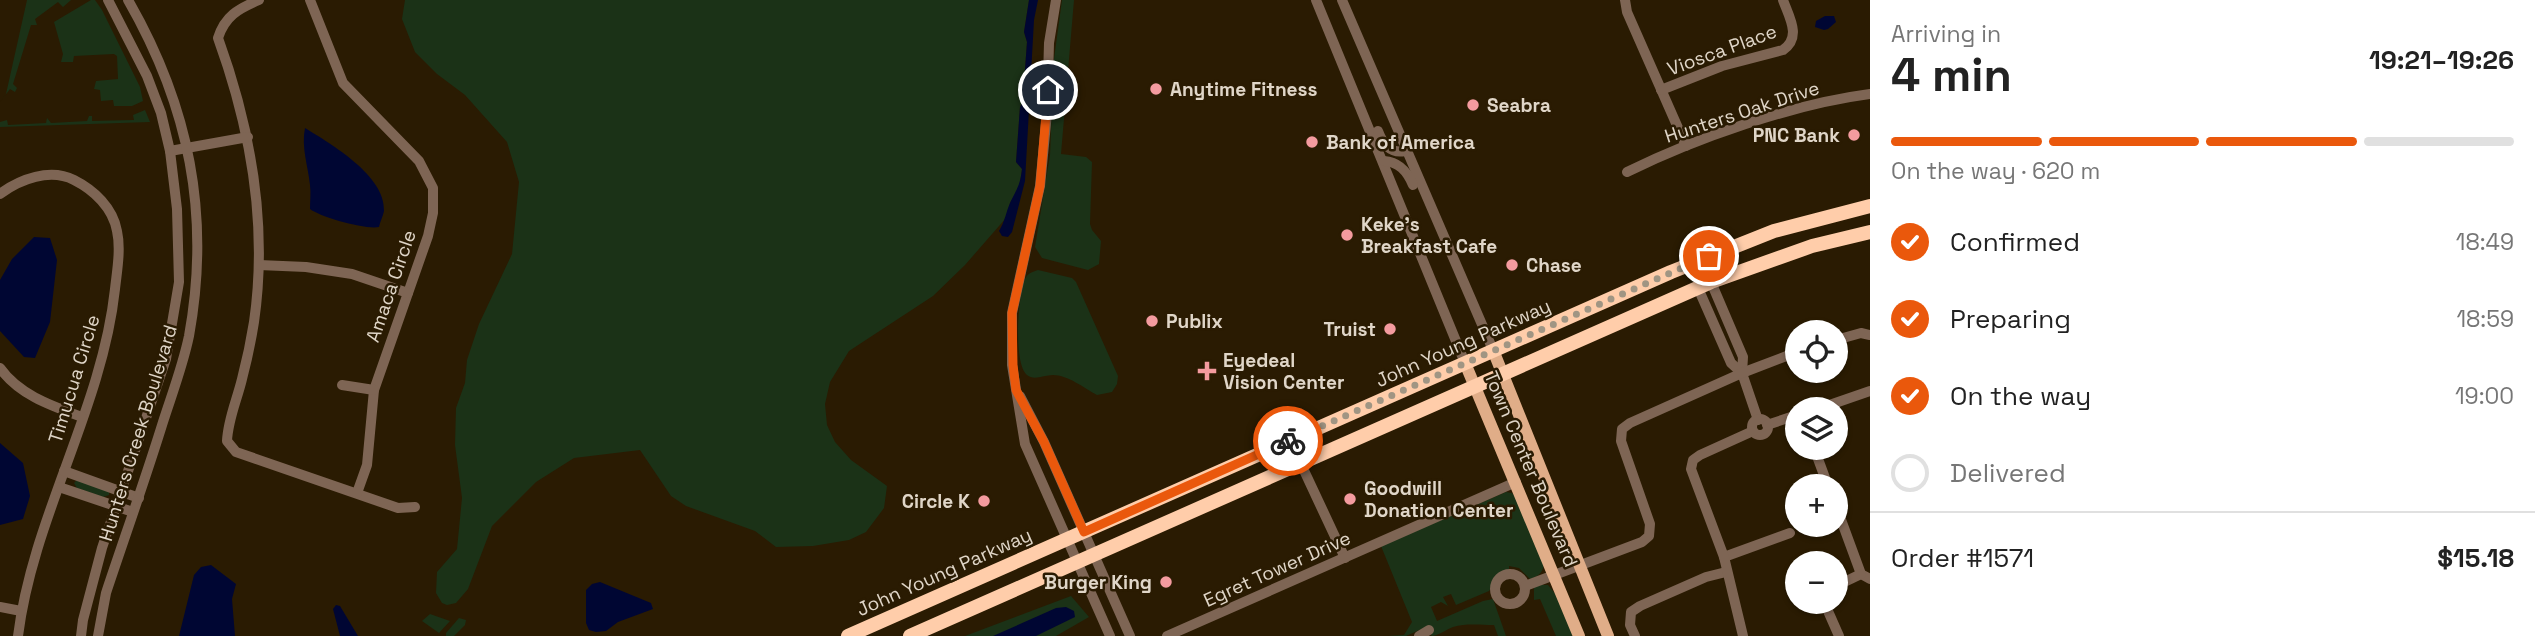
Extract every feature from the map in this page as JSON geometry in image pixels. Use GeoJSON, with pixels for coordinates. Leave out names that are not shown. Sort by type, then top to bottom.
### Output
{"type":"FeatureCollection","features":[{"type":"Feature","properties":{"kind":"highway","name":"John Young Parkway"},"geometry":{"type":"LineString","coordinates":[[848,636],[1729,248],[1810,220],[1870,206]]}},
{"type":"Feature","properties":{"kind":"highway"},"geometry":{"type":"LineString","coordinates":[[909,636],[1704,285],[1812,246],[1870,232]]}},
{"type":"Feature","properties":{"kind":"main road","name":"Town Center Boulevard"},"geometry":{"type":"LineString","coordinates":[[1493,350],[1608,636]]}},
{"type":"Feature","properties":{"kind":"main road","name":"Town Center Boulevard"},"geometry":{"type":"LineString","coordinates":[[1465,363],[1579,636]]}},
{"type":"Feature","properties":{"kind":"street","name":"Hunters Creek Boulevard"},"geometry":{"type":"LineString","coordinates":[[81,636],[102,548],[166,359],[179,282],[177,209],[170,151],[161,113],[147,76],[108,0]]}},
{"type":"Feature","properties":{"kind":"street","name":"Hunters Creek Boulevard"},"geometry":{"type":"LineString","coordinates":[[98,636],[106,593],[139,498],[188,338],[197,280],[199,234],[188,149],[164,70],[128,0]]}},
{"type":"Feature","properties":{"kind":"street"},"geometry":{"type":"LineString","coordinates":[[259,0],[241,8],[223,23],[218,38],[248,137],[258,200],[259,265],[254,321],[242,379],[227,428],[227,441],[236,452],[398,508],[415,507]]}},
{"type":"Feature","properties":{"kind":"street","name":"Amaca Circle"},"geometry":{"type":"LineString","coordinates":[[311,0],[343,83],[419,161],[433,188],[433,213],[428,236],[374,390],[368,465],[357,493]]}},
{"type":"Feature","properties":{"kind":"street"},"geometry":{"type":"LineString","coordinates":[[1056,0],[1049,43],[1047,113],[1040,186],[1012,313],[1011,336],[1025,444],[1110,636]]}},
{"type":"Feature","properties":{"kind":"street","name":"Town Center Boulevard"},"geometry":{"type":"LineString","coordinates":[[1316,0],[1465,363]]}},
{"type":"Feature","properties":{"kind":"street","name":"Town Center Boulevard"},"geometry":{"type":"LineString","coordinates":[[1342,0],[1493,350]]}},
{"type":"Feature","properties":{"kind":"street"},"geometry":{"type":"LineString","coordinates":[[1625,0],[1627,12],[1686,146]]}},
{"type":"Feature","properties":{"kind":"street","name":"Viosca Place"},"geometry":{"type":"LineString","coordinates":[[1661,90],[1722,66],[1783,50],[1789,46],[1794,31],[1783,0]]}},
{"type":"Feature","properties":{"kind":"street","name":"Town Center Boulevard"},"geometry":{"type":"LineString","coordinates":[[1345,69],[1359,87],[1381,139],[1388,149],[1405,151]]}},
{"type":"Feature","properties":{"kind":"street","name":"Hunters Oak Drive"},"geometry":{"type":"LineString","coordinates":[[1627,172],[1686,146],[1816,105],[1870,94]]}},
{"type":"Feature","properties":{"kind":"street"},"geometry":{"type":"LineString","coordinates":[[170,151],[248,137]]}},
{"type":"Feature","properties":{"kind":"street","name":"Town Center Boulevard"},"geometry":{"type":"LineString","coordinates":[[1384,161],[1401,167],[1409,177],[1430,225],[1442,237]]}},
{"type":"Feature","properties":{"kind":"street","name":"Timucua Circle"},"geometry":{"type":"LineString","coordinates":[[0,194],[15,183],[39,176],[67,177],[89,187],[104,203],[117,230],[113,311],[104,351],[38,548],[21,611],[18,636]]}},
{"type":"Feature","properties":{"kind":"street"},"geometry":{"type":"LineString","coordinates":[[259,265],[306,267],[352,274],[408,293]]}},
{"type":"Feature","properties":{"kind":"street"},"geometry":{"type":"LineString","coordinates":[[1704,285],[1731,363],[1742,373],[1763,423]]}},
{"type":"Feature","properties":{"kind":"street"},"geometry":{"type":"LineString","coordinates":[[1848,337],[1861,333],[1870,335]]}},
{"type":"Feature","properties":{"kind":"street"},"geometry":{"type":"LineString","coordinates":[[1525,586],[1642,542],[1649,536],[1650,524],[1621,441],[1622,429],[1742,373],[1785,357]]}},
{"type":"Feature","properties":{"kind":"street"},"geometry":{"type":"LineString","coordinates":[[0,368],[27,394],[50,406],[82,417]]}},
{"type":"Feature","properties":{"kind":"street"},"geometry":{"type":"LineString","coordinates":[[342,385],[374,390]]}},
{"type":"Feature","properties":{"kind":"street"},"geometry":{"type":"LineString","coordinates":[[1016,390],[1048,453],[1130,636]]}},
{"type":"Feature","properties":{"kind":"street"},"geometry":{"type":"LineString","coordinates":[[1848,399],[1870,391]]}},
{"type":"Feature","properties":{"kind":"street"},"geometry":{"type":"LineString","coordinates":[[1744,636],[1724,556],[1691,469],[1693,460],[1753,431],[1753,424],[1785,418]]}},
{"type":"Feature","properties":{"kind":"street"},"geometry":{"type":"LineString","coordinates":[[1025,444],[1040,446],[1048,453]]}},
{"type":"Feature","properties":{"kind":"street"},"geometry":{"type":"LineString","coordinates":[[1301,464],[1345,558]]}},
{"type":"Feature","properties":{"kind":"street"},"geometry":{"type":"LineString","coordinates":[[64,471],[139,498]]}},
{"type":"Feature","properties":{"kind":"street","name":"Egret Tower Drive"},"geometry":{"type":"LineString","coordinates":[[1167,636],[1516,482]]}},
{"type":"Feature","properties":{"kind":"street"},"geometry":{"type":"LineString","coordinates":[[59,487],[133,512]]}},
{"type":"Feature","properties":{"kind":"street"},"geometry":{"type":"LineString","coordinates":[[1848,534],[1866,576],[1848,582]]}},
{"type":"Feature","properties":{"kind":"street"},"geometry":{"type":"LineString","coordinates":[[1724,556],[1785,535]]}},
{"type":"Feature","properties":{"kind":"street"},"geometry":{"type":"LineString","coordinates":[[1635,636],[1630,625],[1631,612],[1706,577],[1727,572]]}},
{"type":"Feature","properties":{"kind":"street"},"geometry":{"type":"LineString","coordinates":[[0,607],[21,611]]}},
{"type":"Feature","properties":{"kind":"street"},"geometry":{"type":"LineString","coordinates":[[1829,614],[1839,636]]}},
{"type":"Feature","properties":{"kind":"street"},"geometry":{"type":"LineString","coordinates":[[1419,636],[1429,630]]}},
{"type":"Feature","properties":{"kind":"green space"},"geometry":{"type":"Polygon","coordinates":[[[27,0],[71,0],[63,7],[58,2],[35,19],[37,25],[31,25],[13,84],[17,88],[15,92],[10,89],[0,102],[6,94],[27,0]]]}},
{"type":"Feature","properties":{"kind":"green space"},"geometry":{"type":"Polygon","coordinates":[[[95,0],[102,10],[140,87],[143,101],[132,106],[114,106],[113,100],[101,101],[100,90],[94,89],[96,81],[118,79],[117,56],[114,54],[74,56],[73,62],[61,62],[63,54],[54,22],[95,0]]]}},
{"type":"Feature","properties":{"kind":"green space"},"geometry":{"type":"Polygon","coordinates":[[[405,0],[1029,0],[1024,32],[1027,42],[1024,83],[1026,97],[1020,107],[1016,162],[1022,169],[1019,189],[1010,203],[1006,218],[965,265],[933,296],[849,351],[830,382],[825,404],[827,425],[835,442],[851,460],[887,486],[884,508],[866,532],[849,540],[813,546],[776,547],[755,531],[686,506],[671,496],[640,450],[574,458],[536,482],[492,526],[468,589],[456,603],[442,603],[436,593],[437,572],[457,549],[462,498],[455,445],[456,408],[479,324],[512,254],[519,182],[507,142],[465,95],[437,74],[415,52],[402,19],[405,0]]]}},
{"type":"Feature","properties":{"kind":"green space"},"geometry":{"type":"Polygon","coordinates":[[[1062,0],[1074,0],[1061,154],[1086,157],[1092,162],[1090,224],[1101,241],[1099,264],[1088,270],[1042,258],[1035,247],[1050,155],[1054,59],[1062,0]]]}},
{"type":"Feature","properties":{"kind":"green space"},"geometry":{"type":"Polygon","coordinates":[[[145,110],[150,122],[0,127],[0,122],[7,120],[8,125],[46,123],[47,118],[51,123],[87,121],[89,116],[92,116],[92,121],[134,120],[133,115],[145,110]]]}},
{"type":"Feature","properties":{"kind":"green space"},"geometry":{"type":"Polygon","coordinates":[[[1038,270],[1072,278],[1076,282],[1118,376],[1112,392],[1097,395],[1064,377],[1053,375],[1033,378],[1027,375],[1018,344],[1020,299],[1026,277],[1038,270]]]}},
{"type":"Feature","properties":{"kind":"green space"},"geometry":{"type":"Polygon","coordinates":[[[77,480],[109,491],[109,495],[103,497],[77,488],[74,483],[77,480]]]}},
{"type":"Feature","properties":{"kind":"green space"},"geometry":{"type":"Polygon","coordinates":[[[1506,492],[1517,498],[1544,565],[1541,573],[1530,579],[1519,568],[1509,566],[1509,572],[1498,578],[1489,591],[1456,605],[1451,594],[1443,597],[1448,606],[1441,602],[1431,607],[1437,621],[1493,599],[1506,636],[1498,636],[1494,625],[1474,624],[1453,627],[1432,636],[1426,627],[1406,636],[1388,636],[1404,635],[1412,622],[1381,546],[1506,492]]]}},
{"type":"Feature","properties":{"kind":"green space"},"geometry":{"type":"Polygon","coordinates":[[[1548,585],[1557,596],[1573,636],[1556,636],[1540,599],[1534,600],[1534,587],[1548,585]]]}},
{"type":"Feature","properties":{"kind":"green space"},"geometry":{"type":"Polygon","coordinates":[[[1071,596],[1089,617],[1056,636],[965,636],[1071,596]]]}},
{"type":"Feature","properties":{"kind":"green space"},"geometry":{"type":"Polygon","coordinates":[[[430,614],[450,621],[439,633],[422,621],[430,614]]]}},
{"type":"Feature","properties":{"kind":"green space"},"geometry":{"type":"Polygon","coordinates":[[[459,618],[466,620],[465,625],[454,636],[446,636],[446,633],[459,618]]]}},
{"type":"Feature","properties":{"kind":"water"},"geometry":{"type":"Polygon","coordinates":[[[1029,0],[1038,0],[1034,20],[1025,181],[1012,232],[1008,237],[1002,236],[999,231],[1022,169],[1016,162],[1020,107],[1026,97],[1024,83],[1027,42],[1024,32],[1029,0]]]}},
{"type":"Feature","properties":{"kind":"water"},"geometry":{"type":"Polygon","coordinates":[[[1825,16],[1834,16],[1836,22],[1824,30],[1815,27],[1816,21],[1825,16]]]}},
{"type":"Feature","properties":{"kind":"water"},"geometry":{"type":"Polygon","coordinates":[[[305,128],[355,162],[376,186],[384,211],[379,227],[343,222],[310,209],[305,128]]]}},
{"type":"Feature","properties":{"kind":"water"},"geometry":{"type":"Polygon","coordinates":[[[34,237],[50,238],[57,260],[50,322],[35,358],[24,357],[0,331],[0,280],[12,259],[34,237]]]}},
{"type":"Feature","properties":{"kind":"water"},"geometry":{"type":"Polygon","coordinates":[[[0,443],[23,463],[30,496],[23,519],[0,525],[0,443]]]}},
{"type":"Feature","properties":{"kind":"water"},"geometry":{"type":"Polygon","coordinates":[[[211,565],[236,584],[232,599],[235,636],[179,636],[194,575],[201,567],[211,565]]]}},
{"type":"Feature","properties":{"kind":"water"},"geometry":{"type":"Polygon","coordinates":[[[600,582],[651,603],[653,609],[618,622],[606,631],[589,630],[586,623],[586,590],[592,584],[600,582]]]}},
{"type":"Feature","properties":{"kind":"water"},"geometry":{"type":"Polygon","coordinates":[[[336,605],[340,606],[358,636],[340,636],[333,609],[336,605]]]}},
{"type":"Feature","properties":{"kind":"water"},"geometry":{"type":"Polygon","coordinates":[[[1066,607],[1074,611],[1075,617],[1036,636],[993,636],[1056,608],[1066,607]]]}},
{"type":"Feature","properties":{"kind":"way so far"},"geometry":{"type":"LineString","coordinates":[[1288,441],[1709,256]]}},
{"type":"Feature","properties":{"kind":"place","name":"Anytime Fitness"},"geometry":{"type":"Point","coordinates":[1156,89]}},
{"type":"Feature","properties":{"kind":"place","name":"Seabra"},"geometry":{"type":"Point","coordinates":[1473,105]}},
{"type":"Feature","properties":{"kind":"place","name":"PNC Bank"},"geometry":{"type":"Point","coordinates":[1854,135]}},
{"type":"Feature","properties":{"kind":"place","name":"Bank of America"},"geometry":{"type":"Point","coordinates":[1312,142]}},
{"type":"Feature","properties":{"kind":"place","name":"Keke's Breakfast Cafe"},"geometry":{"type":"Point","coordinates":[1347,235]}},
{"type":"Feature","properties":{"kind":"place","name":"Chase"},"geometry":{"type":"Point","coordinates":[1512,265]}},
{"type":"Feature","properties":{"kind":"place","name":"Publix"},"geometry":{"type":"Point","coordinates":[1152,321]}},
{"type":"Feature","properties":{"kind":"place","name":"Truist"},"geometry":{"type":"Point","coordinates":[1390,329]}},
{"type":"Feature","properties":{"kind":"place","name":"Eyedeal Vision Center"},"geometry":{"type":"Point","coordinates":[1207,371]}},
{"type":"Feature","properties":{"kind":"place","name":"Goodwill Donation Center"},"geometry":{"type":"Point","coordinates":[1350,499]}},
{"type":"Feature","properties":{"kind":"place","name":"Circle K"},"geometry":{"type":"Point","coordinates":[984,501]}},
{"type":"Feature","properties":{"kind":"place","name":"Burger King"},"geometry":{"type":"Point","coordinates":[1166,582]}},
{"type":"Feature","properties":{"kind":"route"},"geometry":{"type":"LineString","coordinates":[[1048,90],[1040,186],[1012,313],[1013,365],[1016,390],[1044,442],[1084,532],[1288,441]]}}]}
